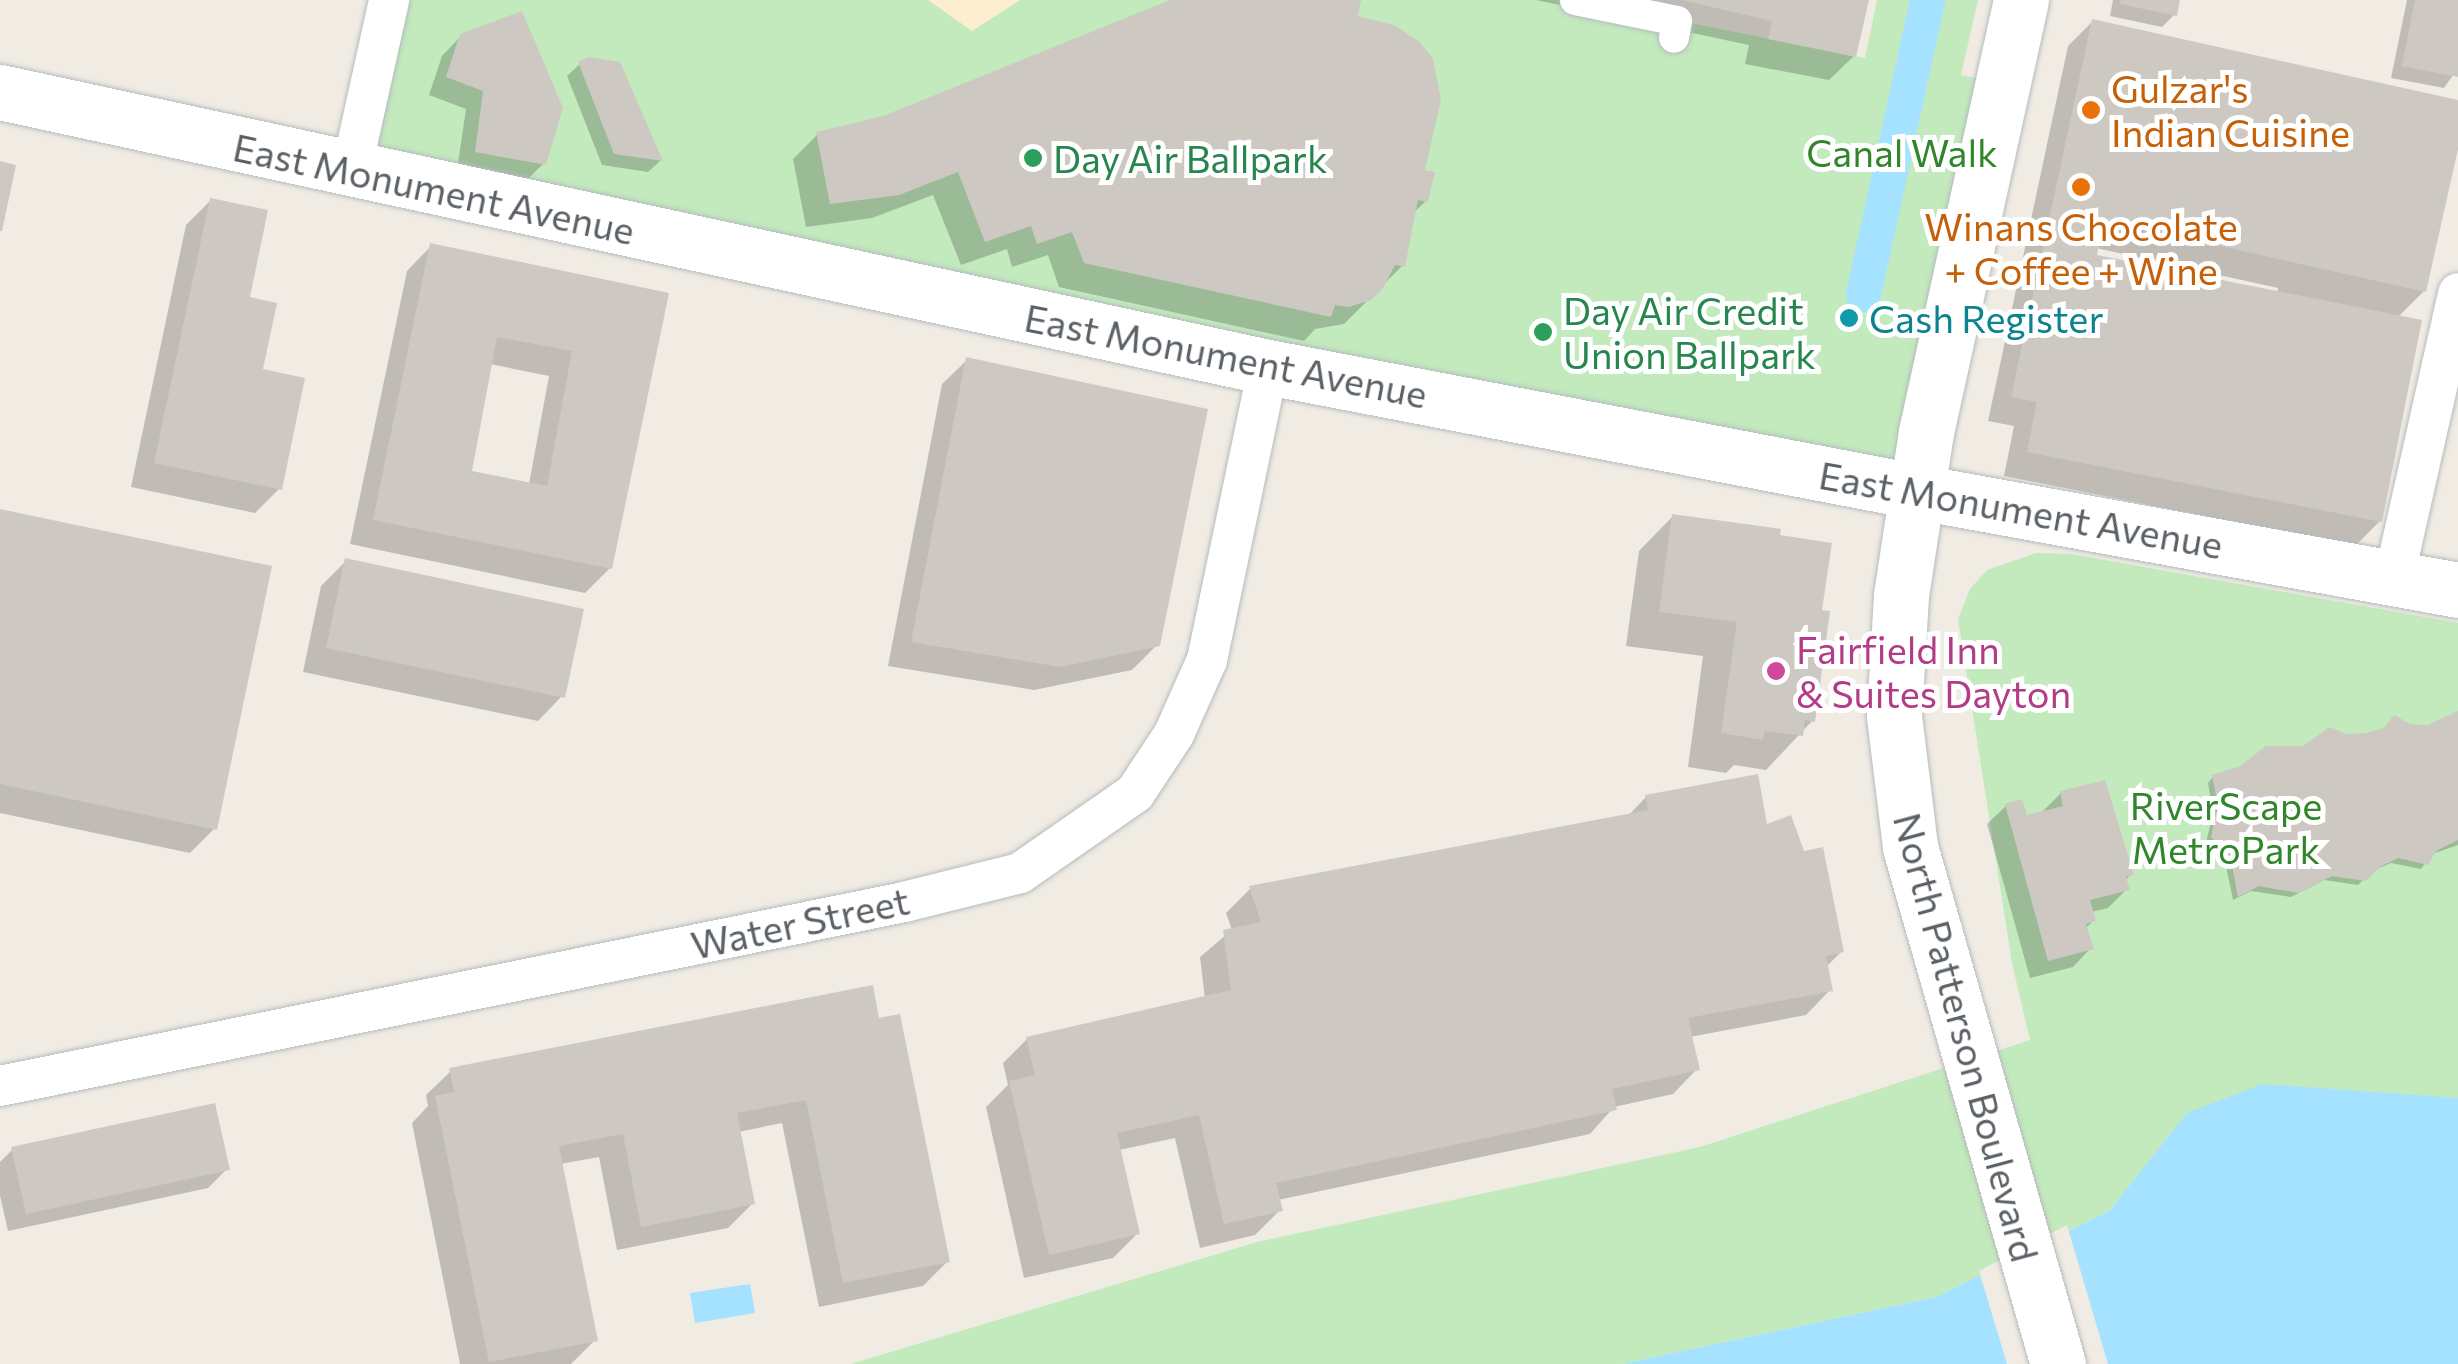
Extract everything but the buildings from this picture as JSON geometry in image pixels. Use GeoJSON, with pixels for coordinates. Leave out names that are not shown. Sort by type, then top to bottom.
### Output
{"type":"FeatureCollection","features":[{"type":"Feature","properties":{"kind":"main road","name":"North Patterson Boulevard"},"geometry":{"type":"LineString","coordinates":[[2021,0],[1926,432],[1901,596],[1894,716],[1910,847],[1962,1045],[2058,1364]]}},
{"type":"Feature","properties":{"kind":"main road","name":"East Monument Avenue"},"geometry":{"type":"LineString","coordinates":[[0,92],[351,172],[1268,366],[1919,492],[2458,590]]}},
{"type":"Feature","properties":{"kind":"street"},"geometry":{"type":"LineString","coordinates":[[351,172],[390,0]]}},
{"type":"Feature","properties":{"kind":"street"},"geometry":{"type":"LineString","coordinates":[[1575,0],[1677,22],[1674,38]]}},
{"type":"Feature","properties":{"kind":"street"},"geometry":{"type":"LineString","coordinates":[[2394,578],[2458,292]]}},
{"type":"Feature","properties":{"kind":"street","name":"Water Street"},"geometry":{"type":"LineString","coordinates":[[0,1086],[904,902],[1020,873],[1135,793],[1174,734],[1207,660],[1268,366]]}},
{"type":"Feature","properties":{"kind":"green space","name":"Day Air Credit Union Ballpark"},"geometry":{"type":"Polygon","coordinates":[[[389,0],[1575,0],[1865,58],[1877,0],[1978,0],[1961,75],[2002,83],[1919,492],[351,172],[389,0]]]}},
{"type":"Feature","properties":{"kind":"green space","name":"RiverScape MetroPark"},"geometry":{"type":"Polygon","coordinates":[[[2036,553],[2071,554],[2458,623],[2458,1098],[2187,1113],[2109,1211],[1936,1297],[1622,1364],[851,1364],[1257,1242],[1700,1147],[2030,1040],[2012,963],[1958,619],[1970,589],[1987,570],[2036,553]]]}},
{"type":"Feature","properties":{"kind":"sand"},"geometry":{"type":"Polygon","coordinates":[[[928,0],[1020,0],[972,31],[928,0]]]}},
{"type":"Feature","properties":{"kind":"water"},"geometry":{"type":"Polygon","coordinates":[[[2262,1084],[2458,1098],[2458,1364],[1622,1364],[1936,1297],[2109,1211],[2187,1113],[2262,1084]]]}},
{"type":"Feature","properties":{"kind":"water"},"geometry":{"type":"Polygon","coordinates":[[[750,1284],[755,1313],[695,1323],[690,1293],[750,1284]]]}},
{"type":"Feature","properties":{"kind":"pier"},"geometry":{"type":"Polygon","coordinates":[[[2067,1225],[2108,1364],[2007,1364],[1979,1271],[2067,1225]]]}},
{"type":"Feature","properties":{"kind":"waterway"},"geometry":{"type":"LineString","coordinates":[[1863,294],[1927,0]]}},
{"type":"Feature","properties":{"kind":"place","name":"Gulzar's Indian Cuisine"},"geometry":{"type":"Point","coordinates":[2091,110]}},
{"type":"Feature","properties":{"kind":"place","name":"Day Air Ballpark"},"geometry":{"type":"Point","coordinates":[1033,158]}},
{"type":"Feature","properties":{"kind":"place","name":"Winans Chocolate + Coffee + Wine"},"geometry":{"type":"Point","coordinates":[2081,187]}},
{"type":"Feature","properties":{"kind":"place","name":"Cash Register"},"geometry":{"type":"Point","coordinates":[1849,318]}},
{"type":"Feature","properties":{"kind":"place","name":"Day Air Credit Union Ballpark"},"geometry":{"type":"Point","coordinates":[1543,332]}},
{"type":"Feature","properties":{"kind":"place","name":"Fairfield Inn & Suites Dayton"},"geometry":{"type":"Point","coordinates":[1776,671]}},
{"type":"Feature","properties":{"kind":"park label","name":"Canal Walk"},"geometry":{"type":"Point","coordinates":[1902,152]}}]}
